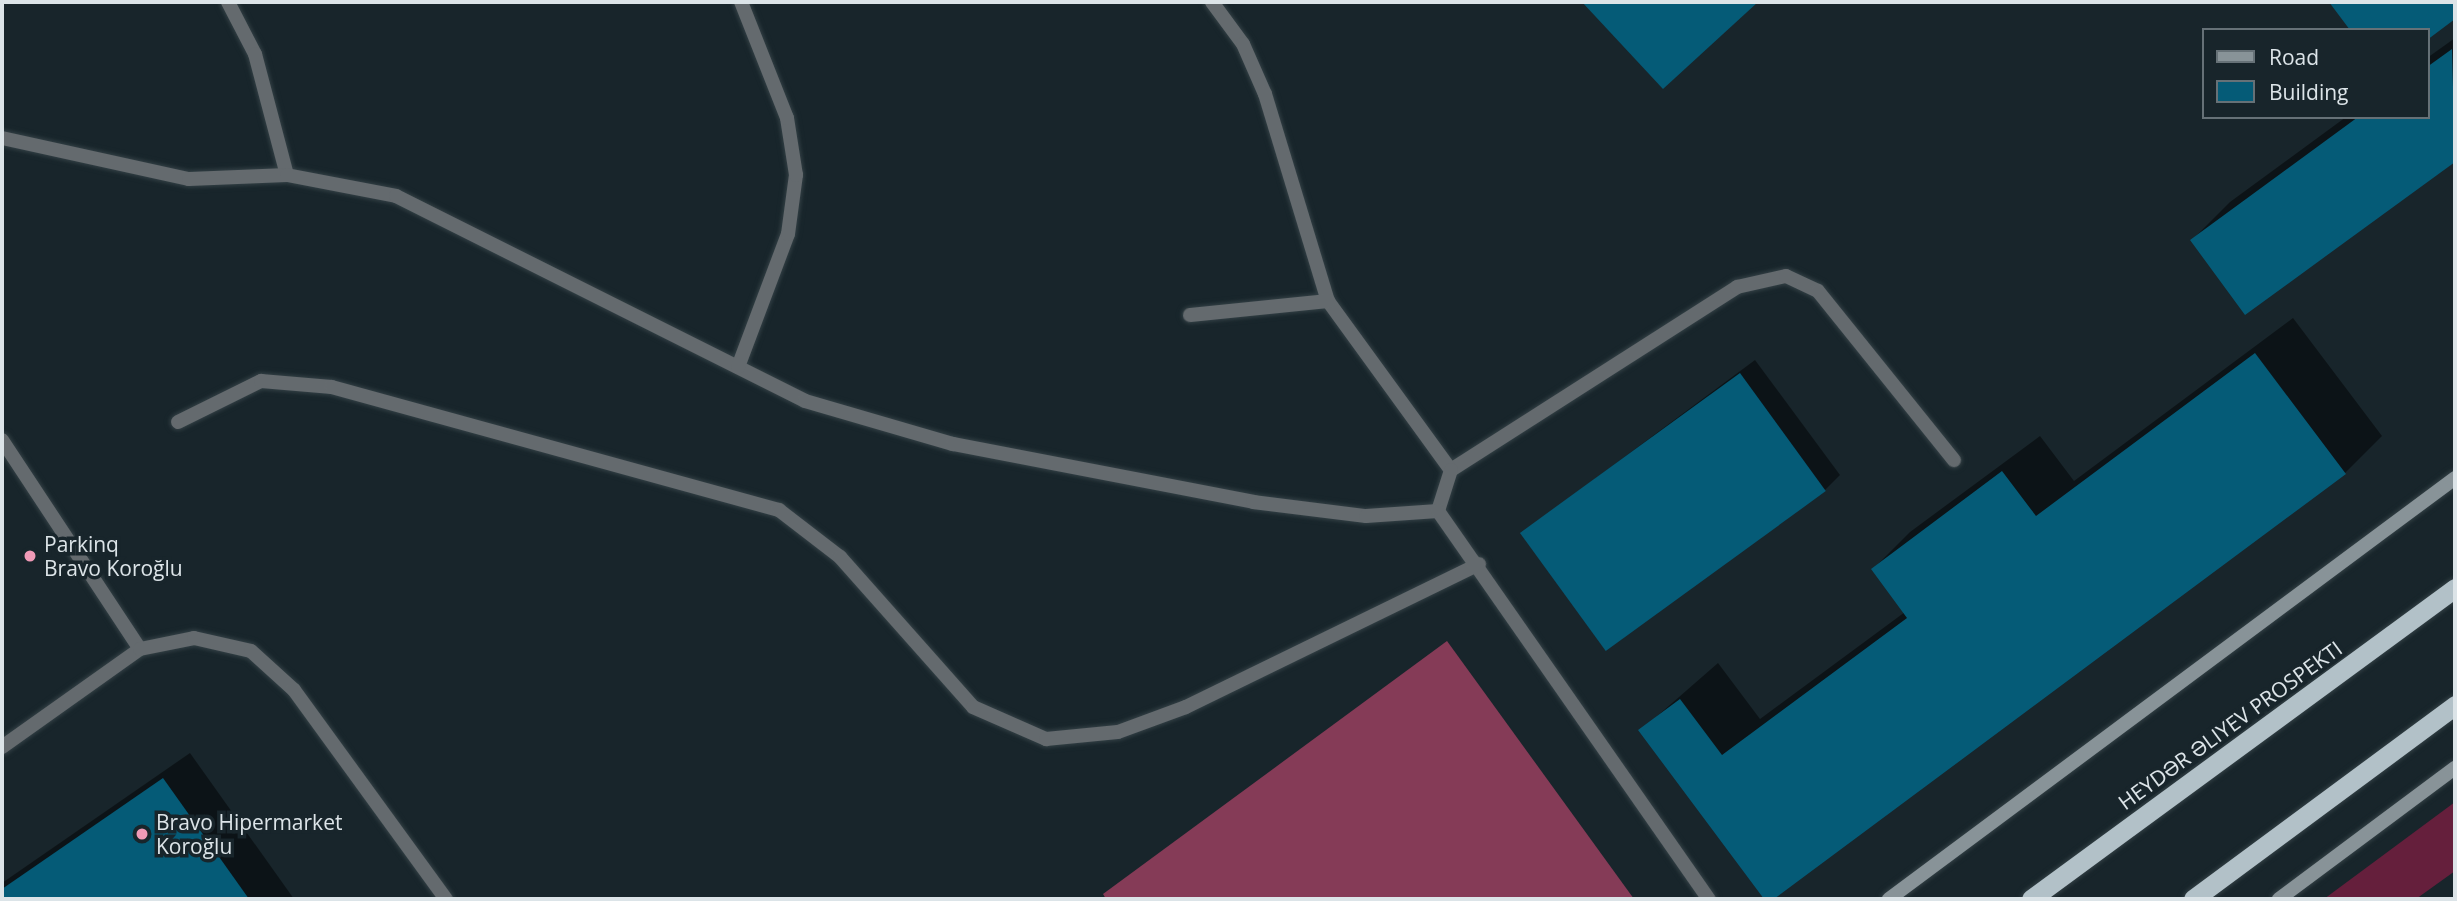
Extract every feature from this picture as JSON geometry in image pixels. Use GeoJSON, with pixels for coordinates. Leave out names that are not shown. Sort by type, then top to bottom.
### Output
{"type":"FeatureCollection","features":[{"type":"Feature","properties":{"kind":"highway","name":"HEYDƏR ƏLIYEV PROSPEKTI"},"geometry":{"type":"LineString","coordinates":[[2031,899],[2455,588]]}},
{"type":"Feature","properties":{"kind":"highway"},"geometry":{"type":"LineString","coordinates":[[2193,899],[2455,705]]}},
{"type":"Feature","properties":{"kind":"main road"},"geometry":{"type":"LineString","coordinates":[[1889,899],[2455,478]]}},
{"type":"Feature","properties":{"kind":"main road"},"geometry":{"type":"LineString","coordinates":[[2279,899],[2455,768]]}},
{"type":"Feature","properties":{"kind":"street"},"geometry":{"type":"LineString","coordinates":[[228,2],[255,54],[287,175]]}},
{"type":"Feature","properties":{"kind":"street"},"geometry":{"type":"LineString","coordinates":[[738,368],[789,234],[796,175],[787,118],[741,2]]}},
{"type":"Feature","properties":{"kind":"street"},"geometry":{"type":"LineString","coordinates":[[1212,2],[1243,44],[1265,94],[1328,301],[1451,470]]}},
{"type":"Feature","properties":{"kind":"street"},"geometry":{"type":"LineString","coordinates":[[2,138],[189,179],[287,175],[396,195],[805,401],[953,444],[1253,502],[1366,516],[1438,511]]}},
{"type":"Feature","properties":{"kind":"street"},"geometry":{"type":"LineString","coordinates":[[1438,511],[1451,470],[1737,287],[1786,276],[1818,291],[1954,460]]}},
{"type":"Feature","properties":{"kind":"street"},"geometry":{"type":"LineString","coordinates":[[1190,315],[1328,301]]}},
{"type":"Feature","properties":{"kind":"street"},"geometry":{"type":"LineString","coordinates":[[178,422],[261,381],[332,387],[779,510],[840,556],[973,707],[1046,738],[1118,732],[1186,707],[1479,564]]}},
{"type":"Feature","properties":{"kind":"street"},"geometry":{"type":"LineString","coordinates":[[2,440],[140,649]]}},
{"type":"Feature","properties":{"kind":"street"},"geometry":{"type":"LineString","coordinates":[[1438,511],[1479,564],[1709,899]]}},
{"type":"Feature","properties":{"kind":"street"},"geometry":{"type":"LineString","coordinates":[[2,747],[140,649],[194,638],[251,651],[294,690],[446,899]]}},
{"type":"Feature","properties":{"kind":"shaded area"},"geometry":{"type":"Polygon","coordinates":[[[1447,641],[1634,899],[1106,899],[1103,894],[1447,641]]]}},
{"type":"Feature","properties":{"kind":"shaded area"},"geometry":{"type":"Polygon","coordinates":[[[2455,802],[2455,871],[2416,899],[2324,899],[2455,802]]]}},
{"type":"Feature","properties":{"kind":"building"},"geometry":{"type":"Polygon","coordinates":[[[1582,2],[1758,2],[1663,89],[1582,2]]]}},
{"type":"Feature","properties":{"kind":"building"},"geometry":{"type":"Polygon","coordinates":[[[2329,2],[2455,2],[2455,19],[2429,38],[2429,28],[2348,28],[2329,2]]]}},
{"type":"Feature","properties":{"kind":"building"},"geometry":{"type":"Polygon","coordinates":[[[2452,49],[2455,162],[2245,315],[2190,240],[2355,119],[2429,119],[2429,66],[2452,49]]]}},
{"type":"Feature","properties":{"kind":"building"},"geometry":{"type":"Polygon","coordinates":[[[2255,353],[2346,474],[1774,899],[1764,899],[1638,730],[1680,699],[1722,755],[1907,618],[1871,569],[2002,471],[2036,516],[2255,353]]]}},
{"type":"Feature","properties":{"kind":"building"},"geometry":{"type":"Polygon","coordinates":[[[1740,373],[1826,491],[1606,651],[1520,533],[1740,373]]]}},
{"type":"Feature","properties":{"kind":"building","name":"Bravo Hipermarket Koroğlu"},"geometry":{"type":"Polygon","coordinates":[[[163,778],[249,899],[2,899],[2,889],[163,778]]]}},
{"type":"Feature","properties":{"kind":"place","name":"Parkinq Bravo Koroğlu"},"geometry":{"type":"Point","coordinates":[30,556]}},
{"type":"Feature","properties":{"kind":"place","name":"Bravo Hipermarket Koroğlu"},"geometry":{"type":"Point","coordinates":[142,834]}}]}
